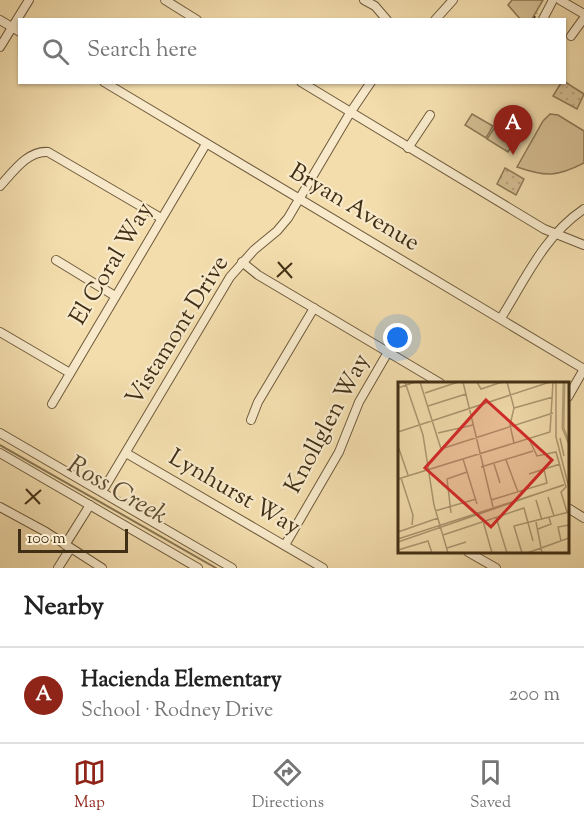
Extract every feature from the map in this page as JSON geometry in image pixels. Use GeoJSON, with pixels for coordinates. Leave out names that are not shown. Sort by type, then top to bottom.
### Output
{"type":"FeatureCollection","features":[{"type":"Feature","properties":{"kind":"street"},"geometry":{"type":"LineString","coordinates":[[21,18],[29,0]]}},
{"type":"Feature","properties":{"kind":"street"},"geometry":{"type":"LineString","coordinates":[[165,0],[194,18]]}},
{"type":"Feature","properties":{"kind":"street"},"geometry":{"type":"LineString","coordinates":[[364,0],[375,6],[385,18]]}},
{"type":"Feature","properties":{"kind":"street"},"geometry":{"type":"LineString","coordinates":[[437,18],[453,0]]}},
{"type":"Feature","properties":{"kind":"street"},"geometry":{"type":"LineString","coordinates":[[544,18],[554,0]]}},
{"type":"Feature","properties":{"kind":"street"},"geometry":{"type":"LineString","coordinates":[[560,0],[584,16],[571,36]]}},
{"type":"Feature","properties":{"kind":"street"},"geometry":{"type":"LineString","coordinates":[[0,20],[16,30],[0,47]]}},
{"type":"Feature","properties":{"kind":"street","name":"Bryan Avenue"},"geometry":{"type":"LineString","coordinates":[[107,84],[584,369]]}},
{"type":"Feature","properties":{"kind":"street"},"geometry":{"type":"LineString","coordinates":[[304,84],[544,229],[584,245]]}},
{"type":"Feature","properties":{"kind":"street","name":"Vistamont Drive"},"geometry":{"type":"LineString","coordinates":[[105,487],[230,277],[254,250],[277,231],[300,198],[369,84]]}},
{"type":"Feature","properties":{"kind":"street"},"geometry":{"type":"LineString","coordinates":[[408,148],[430,115]]}},
{"type":"Feature","properties":{"kind":"street","name":"El Coral Way"},"geometry":{"type":"LineString","coordinates":[[52,404],[206,144]]}},
{"type":"Feature","properties":{"kind":"street"},"geometry":{"type":"LineString","coordinates":[[0,186],[29,157],[38,152],[48,152],[161,218]]}},
{"type":"Feature","properties":{"kind":"street"},"geometry":{"type":"LineString","coordinates":[[501,318],[547,241],[566,221],[584,209]]}},
{"type":"Feature","properties":{"kind":"street"},"geometry":{"type":"LineString","coordinates":[[56,260],[115,296]]}},
{"type":"Feature","properties":{"kind":"street"},"geometry":{"type":"LineString","coordinates":[[242,262],[258,275],[437,382]]}},
{"type":"Feature","properties":{"kind":"street"},"geometry":{"type":"LineString","coordinates":[[251,420],[258,402],[314,308]]}},
{"type":"Feature","properties":{"kind":"street"},"geometry":{"type":"LineString","coordinates":[[0,332],[70,373]]}},
{"type":"Feature","properties":{"kind":"street","name":"Knollglen Way"},"geometry":{"type":"LineString","coordinates":[[285,545],[339,452],[359,402],[388,352]]}},
{"type":"Feature","properties":{"kind":"street"},"geometry":{"type":"LineString","coordinates":[[569,393],[584,369]]}},
{"type":"Feature","properties":{"kind":"street"},"geometry":{"type":"LineString","coordinates":[[0,433],[232,568]]}},
{"type":"Feature","properties":{"kind":"street"},"geometry":{"type":"LineString","coordinates":[[0,453],[198,568]]}},
{"type":"Feature","properties":{"kind":"street","name":"Lynhurst Way"},"geometry":{"type":"LineString","coordinates":[[126,453],[323,568]]}},
{"type":"Feature","properties":{"kind":"street"},"geometry":{"type":"LineString","coordinates":[[58,568],[90,505]]}},
{"type":"Feature","properties":{"kind":"street"},"geometry":{"type":"LineString","coordinates":[[0,507],[46,532],[102,568]]}},
{"type":"Feature","properties":{"kind":"street"},"geometry":{"type":"LineString","coordinates":[[569,509],[584,518]]}},
{"type":"Feature","properties":{"kind":"street"},"geometry":{"type":"LineString","coordinates":[[470,553],[496,568]]}},
{"type":"Feature","properties":{"kind":"shaded area"},"geometry":{"type":"Polygon","coordinates":[[[512,0],[543,0],[533,18],[519,18],[508,5],[512,0]]]}},
{"type":"Feature","properties":{"kind":"shaded area"},"geometry":{"type":"Polygon","coordinates":[[[566,83],[584,94],[577,109],[553,96],[560,84],[566,83]]]}},
{"type":"Feature","properties":{"kind":"shaded area"},"geometry":{"type":"Polygon","coordinates":[[[472,114],[493,126],[486,138],[465,125],[472,114]]]}},
{"type":"Feature","properties":{"kind":"shaded area"},"geometry":{"type":"Polygon","coordinates":[[[550,114],[558,115],[584,131],[584,163],[566,171],[551,174],[536,173],[517,167],[543,121],[550,114]]]}},
{"type":"Feature","properties":{"kind":"shaded area"},"geometry":{"type":"Polygon","coordinates":[[[495,127],[516,140],[508,152],[487,139],[495,127]]]}},
{"type":"Feature","properties":{"kind":"shaded area"},"geometry":{"type":"Polygon","coordinates":[[[505,168],[524,179],[516,195],[497,184],[505,168]]]}},
{"type":"Feature","properties":{"kind":"waterway","name":"Ross Creek"},"geometry":{"type":"LineString","coordinates":[[0,445],[216,568]]}},
{"type":"Feature","properties":{"kind":"place","name":"Hacienda Elementary"},"geometry":{"type":"Point","coordinates":[513,155]}}]}
